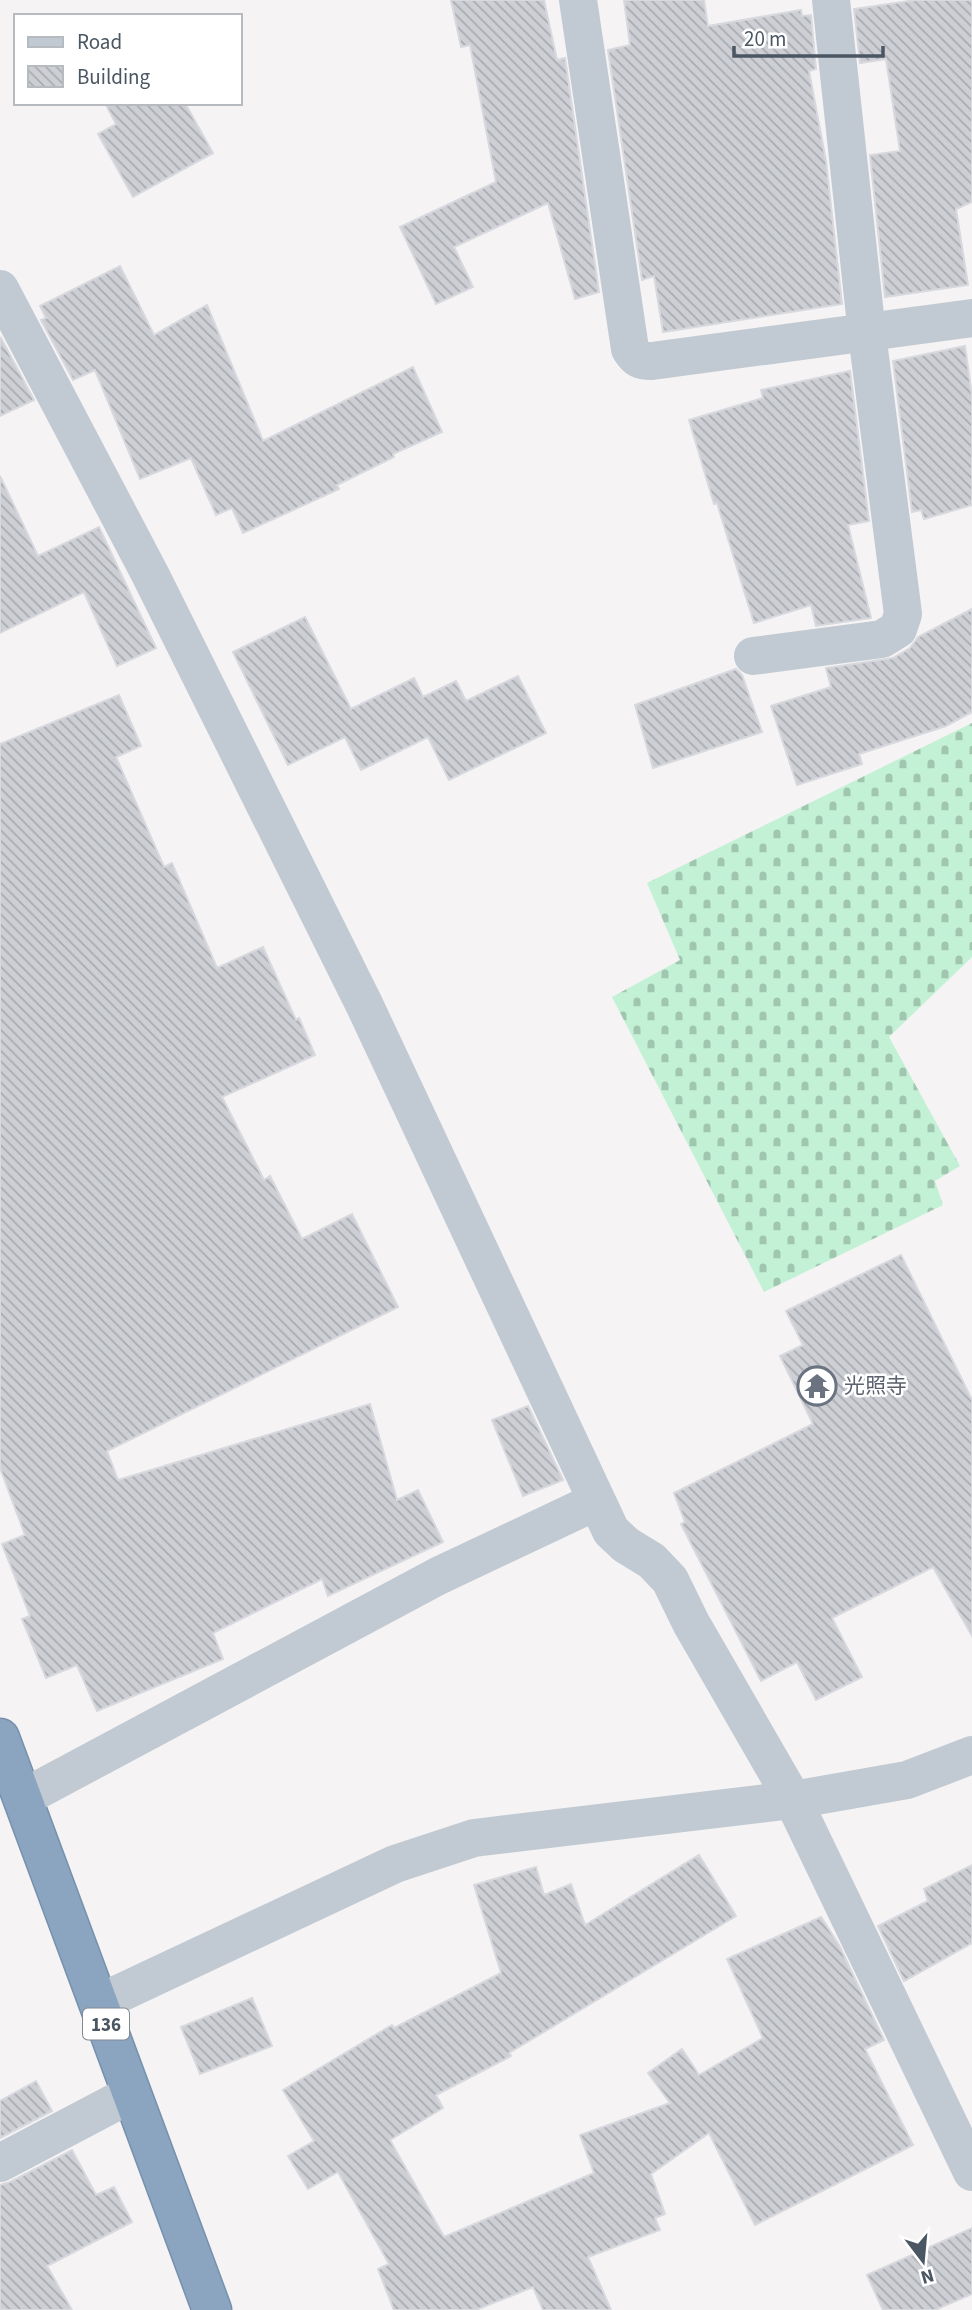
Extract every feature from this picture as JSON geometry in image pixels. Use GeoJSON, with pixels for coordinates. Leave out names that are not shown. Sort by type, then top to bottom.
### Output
{"type":"FeatureCollection","features":[{"type":"Feature","properties":{"kind":"highway","name":"136"},"geometry":{"type":"LineString","coordinates":[[0,1738],[212,2310]]}},
{"type":"Feature","properties":{"kind":"street"},"geometry":{"type":"LineString","coordinates":[[578,0],[630,349],[636,358],[652,361],[972,318]]}},
{"type":"Feature","properties":{"kind":"street"},"geometry":{"type":"LineString","coordinates":[[753,656],[882,639],[898,629],[903,614],[867,334],[831,0]]}},
{"type":"Feature","properties":{"kind":"street"},"geometry":{"type":"LineString","coordinates":[[0,289],[150,574],[364,1004],[611,1531],[626,1545],[652,1561],[670,1580],[691,1623],[793,1800],[972,2172]]}},
{"type":"Feature","properties":{"kind":"street"},"geometry":{"type":"LineString","coordinates":[[23,1798],[438,1576],[597,1502]]}},
{"type":"Feature","properties":{"kind":"street"},"geometry":{"type":"LineString","coordinates":[[99,2003],[395,1864],[474,1838],[793,1800],[907,1780],[972,1755]]}},
{"type":"Feature","properties":{"kind":"street"},"geometry":{"type":"LineString","coordinates":[[0,2163],[131,2094]]}},
{"type":"Feature","properties":{"kind":"green space"},"geometry":{"type":"Polygon","coordinates":[[[972,723],[972,957],[889,1037],[960,1166],[935,1181],[943,1205],[764,1292],[612,997],[680,960],[647,883],[972,723]]]}},
{"type":"Feature","properties":{"kind":"building"},"geometry":{"type":"Polygon","coordinates":[[[451,0],[544,0],[557,60],[565,58],[599,292],[575,299],[548,203],[454,247],[473,287],[436,304],[400,227],[496,182],[470,45],[461,47],[451,0]]]}},
{"type":"Feature","properties":{"kind":"building"},"geometry":{"type":"Polygon","coordinates":[[[624,0],[704,0],[708,26],[801,10],[802,16],[811,15],[816,69],[809,71],[826,161],[842,304],[663,332],[654,276],[642,280],[608,50],[630,45],[624,0]]]}},
{"type":"Feature","properties":{"kind":"building"},"geometry":{"type":"Polygon","coordinates":[[[916,0],[972,0],[972,202],[956,209],[968,285],[885,297],[870,155],[900,151],[886,59],[860,63],[854,9],[916,0]]]}},
{"type":"Feature","properties":{"kind":"building"},"geometry":{"type":"Polygon","coordinates":[[[106,105],[186,105],[213,153],[133,197],[98,134],[116,124],[106,105]]]}},
{"type":"Feature","properties":{"kind":"building"},"geometry":{"type":"Polygon","coordinates":[[[120,266],[154,335],[207,305],[263,441],[413,367],[442,432],[393,454],[394,457],[337,485],[339,489],[243,533],[232,508],[216,515],[191,458],[140,479],[95,370],[73,380],[41,320],[46,318],[40,306],[120,266]]]}},
{"type":"Feature","properties":{"kind":"building"},"geometry":{"type":"Polygon","coordinates":[[[0,339],[34,400],[0,416],[0,339]]]}},
{"type":"Feature","properties":{"kind":"building"},"geometry":{"type":"Polygon","coordinates":[[[965,346],[972,396],[972,505],[924,519],[921,510],[912,512],[893,361],[965,346]]]}},
{"type":"Feature","properties":{"kind":"building"},"geometry":{"type":"Polygon","coordinates":[[[850,371],[869,521],[848,525],[871,618],[816,626],[811,605],[754,623],[689,420],[763,398],[761,390],[850,371]]]}},
{"type":"Feature","properties":{"kind":"building"},"geometry":{"type":"Polygon","coordinates":[[[0,476],[38,556],[99,527],[156,648],[117,666],[84,592],[0,633],[0,476]]]}},
{"type":"Feature","properties":{"kind":"building"},"geometry":{"type":"Polygon","coordinates":[[[972,609],[972,712],[946,726],[859,754],[862,764],[797,785],[771,706],[831,687],[826,668],[893,658],[910,648],[918,637],[972,609]]]}},
{"type":"Feature","properties":{"kind":"building"},"geometry":{"type":"Polygon","coordinates":[[[305,617],[351,709],[414,678],[423,697],[456,681],[466,701],[518,676],[546,733],[449,780],[428,737],[361,770],[345,737],[288,765],[233,652],[305,617]]]}},
{"type":"Feature","properties":{"kind":"building"},"geometry":{"type":"Polygon","coordinates":[[[736,669],[742,675],[762,732],[653,768],[635,705],[736,669]]]}},
{"type":"Feature","properties":{"kind":"building"},"geometry":{"type":"Polygon","coordinates":[[[119,695],[141,746],[116,757],[164,867],[172,863],[217,968],[263,947],[315,1055],[222,1097],[264,1180],[270,1176],[302,1239],[352,1214],[398,1307],[107,1451],[118,1480],[370,1404],[397,1500],[418,1490],[443,1542],[328,1596],[322,1579],[213,1633],[223,1659],[97,1711],[77,1665],[46,1678],[22,1619],[30,1616],[2,1544],[25,1535],[0,1468],[0,744],[119,695]]]}},
{"type":"Feature","properties":{"kind":"building"},"geometry":{"type":"Polygon","coordinates":[[[901,1255],[972,1400],[972,1636],[933,1567],[832,1618],[862,1677],[816,1700],[797,1662],[761,1681],[681,1524],[685,1522],[674,1493],[813,1424],[780,1356],[803,1345],[786,1311],[901,1255]]]}},
{"type":"Feature","properties":{"kind":"building"},"geometry":{"type":"Polygon","coordinates":[[[528,1406],[563,1480],[523,1496],[492,1420],[528,1406]]]}},
{"type":"Feature","properties":{"kind":"building"},"geometry":{"type":"Polygon","coordinates":[[[699,1855],[736,1916],[509,2053],[511,2056],[436,2095],[443,2108],[390,2140],[444,2237],[594,2173],[580,2135],[670,2103],[648,2073],[682,2049],[699,2075],[763,2038],[727,1959],[821,1917],[839,1945],[884,2040],[865,2049],[913,2145],[755,2225],[709,2133],[651,2174],[665,2214],[655,2218],[660,2230],[588,2257],[611,2310],[543,2310],[533,2287],[476,2310],[394,2310],[378,2269],[389,2264],[338,2172],[308,2189],[288,2156],[314,2141],[283,2090],[392,2025],[394,2028],[501,1973],[474,1885],[536,1867],[544,1895],[571,1884],[585,1925],[699,1855]]]}},
{"type":"Feature","properties":{"kind":"building"},"geometry":{"type":"Polygon","coordinates":[[[972,1865],[972,1943],[904,1981],[878,1926],[928,1901],[924,1889],[972,1865]]]}},
{"type":"Feature","properties":{"kind":"building"},"geometry":{"type":"Polygon","coordinates":[[[252,1998],[272,2046],[200,2074],[181,2027],[252,1998]]]}},
{"type":"Feature","properties":{"kind":"building"},"geometry":{"type":"Polygon","coordinates":[[[36,2081],[52,2111],[0,2138],[0,2101],[36,2081]]]}},
{"type":"Feature","properties":{"kind":"building"},"geometry":{"type":"Polygon","coordinates":[[[72,2150],[96,2195],[114,2187],[132,2222],[47,2266],[72,2310],[0,2310],[0,2185],[72,2150]]]}},
{"type":"Feature","properties":{"kind":"building"},"geometry":{"type":"Polygon","coordinates":[[[972,2228],[972,2294],[935,2310],[883,2310],[867,2275],[972,2228]]]}},
{"type":"Feature","properties":{"kind":"place","name":"光照寺"},"geometry":{"type":"Point","coordinates":[817,1386]}}]}
